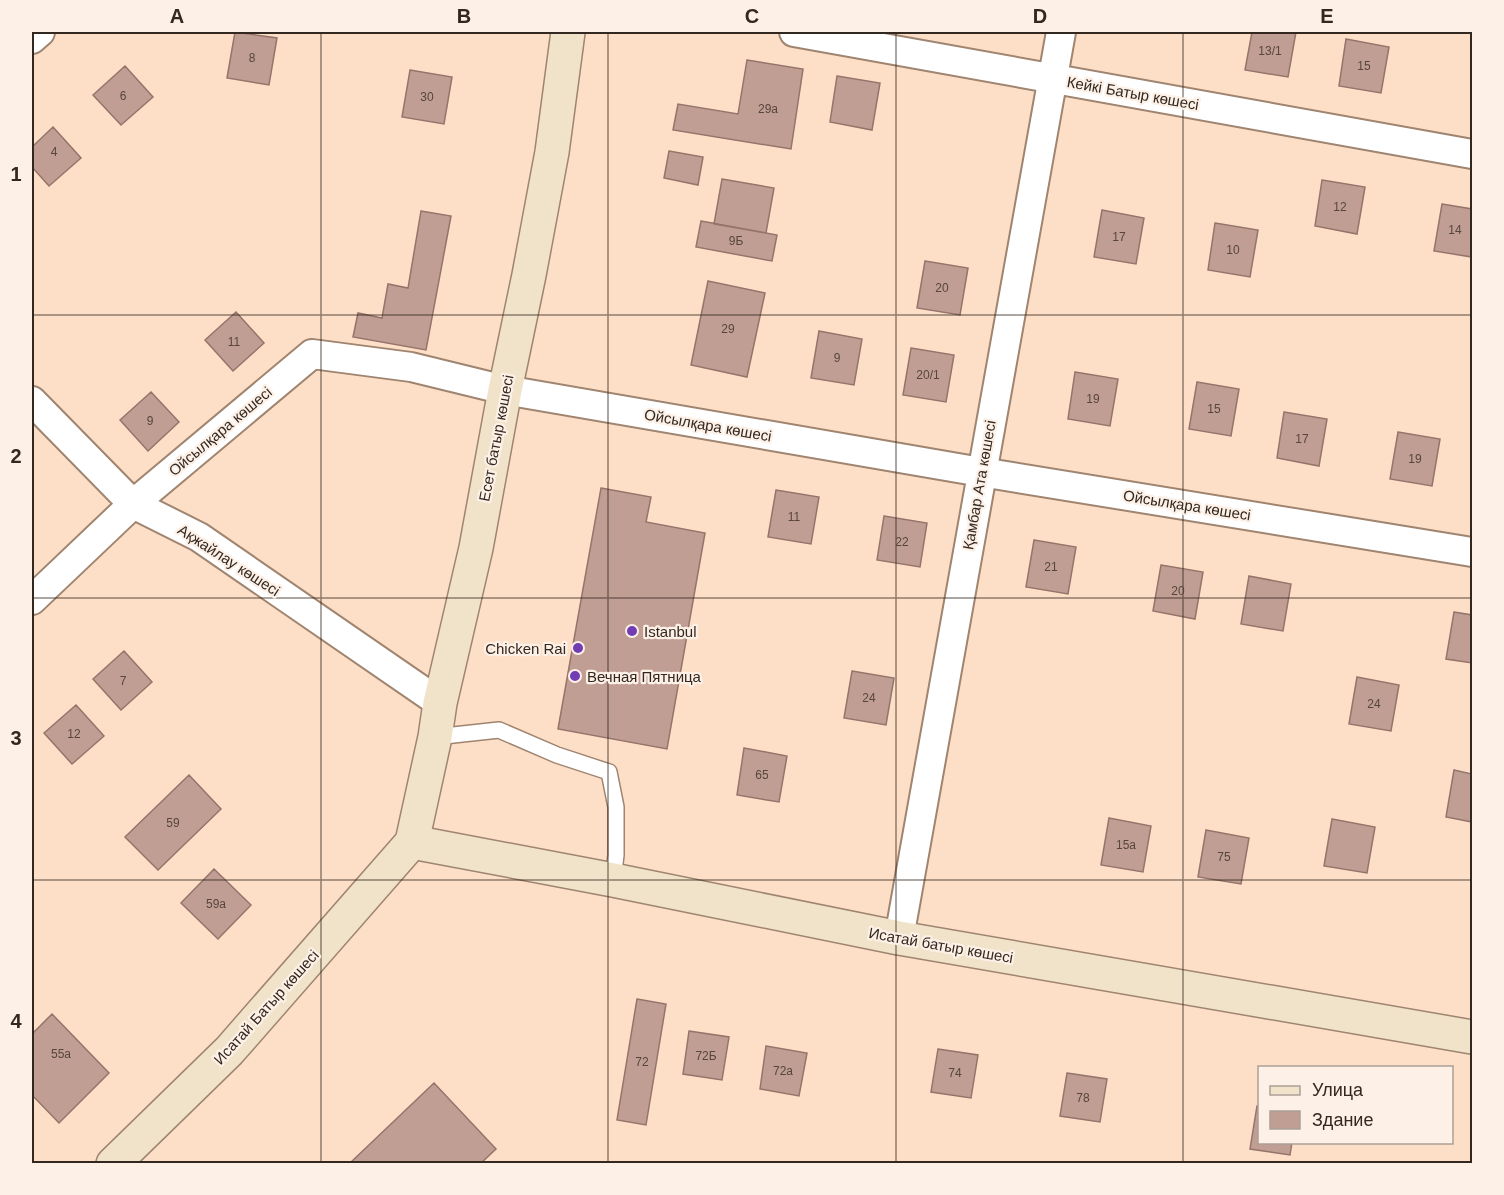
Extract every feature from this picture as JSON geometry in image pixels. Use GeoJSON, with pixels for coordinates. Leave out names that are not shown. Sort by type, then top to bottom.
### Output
{"type":"FeatureCollection","features":[{"type":"Feature","properties":{"kind":"street"},"geometry":{"type":"LineString","coordinates":[[32,39],[40,32]]}},
{"type":"Feature","properties":{"kind":"street","name":"Есет батыр көшесі"},"geometry":{"type":"LineString","coordinates":[[412,842],[435,737],[440,702],[476,548],[529,275],[552,152],[568,32]]}},
{"type":"Feature","properties":{"kind":"street","name":"Кейкі Батыр көшесі"},"geometry":{"type":"LineString","coordinates":[[794,32],[1473,154]]}},
{"type":"Feature","properties":{"kind":"street","name":"Қамбар Ата көшесі"},"geometry":{"type":"LineString","coordinates":[[898,938],[1060,32]]}},
{"type":"Feature","properties":{"kind":"street","name":"Ойсылқара көшесі"},"geometry":{"type":"LineString","coordinates":[[32,600],[133,504],[312,354],[411,367],[505,390],[981,472],[1473,552]]}},
{"type":"Feature","properties":{"kind":"street","name":"Ақжайлау көшесі"},"geometry":{"type":"LineString","coordinates":[[32,401],[133,504],[199,537],[440,702]]}},
{"type":"Feature","properties":{"kind":"street","name":"Исатай батыр көшесі"},"geometry":{"type":"LineString","coordinates":[[412,842],[898,938],[1473,1037]]}},
{"type":"Feature","properties":{"kind":"street","name":"Исатай Батыр көшесі"},"geometry":{"type":"LineString","coordinates":[[112,1164],[229,1051],[412,842]]}},
{"type":"Feature","properties":{"kind":"lane"},"geometry":{"type":"LineString","coordinates":[[435,737],[499,730],[557,755],[609,772],[616,807],[616,855],[613,880]]}},
{"type":"Feature","properties":{"kind":"building"},"geometry":{"type":"Polygon","coordinates":[[[235,32],[277,38],[269,85],[227,78],[235,32]]]}},
{"type":"Feature","properties":{"kind":"building"},"geometry":{"type":"Polygon","coordinates":[[[1252,32],[1296,32],[1288,77],[1245,70],[1252,32]]]}},
{"type":"Feature","properties":{"kind":"building"},"geometry":{"type":"Polygon","coordinates":[[[1346,39],[1389,47],[1381,93],[1339,86],[1346,39]]]}},
{"type":"Feature","properties":{"kind":"building"},"geometry":{"type":"Polygon","coordinates":[[[747,60],[803,69],[791,149],[673,130],[678,104],[738,114],[747,60]]]}},
{"type":"Feature","properties":{"kind":"building"},"geometry":{"type":"Polygon","coordinates":[[[125,66],[153,97],[121,125],[93,95],[125,66]]]}},
{"type":"Feature","properties":{"kind":"building"},"geometry":{"type":"Polygon","coordinates":[[[410,70],[452,77],[444,124],[402,117],[410,70]]]}},
{"type":"Feature","properties":{"kind":"building"},"geometry":{"type":"Polygon","coordinates":[[[837,76],[880,83],[872,130],[830,122],[837,76]]]}},
{"type":"Feature","properties":{"kind":"building"},"geometry":{"type":"Polygon","coordinates":[[[53,127],[81,158],[49,186],[32,167],[32,147],[53,127]]]}},
{"type":"Feature","properties":{"kind":"building"},"geometry":{"type":"Polygon","coordinates":[[[669,151],[703,157],[698,185],[664,178],[669,151]]]}},
{"type":"Feature","properties":{"kind":"building"},"geometry":{"type":"Polygon","coordinates":[[[722,179],[774,188],[766,233],[714,224],[722,179]]]}},
{"type":"Feature","properties":{"kind":"building"},"geometry":{"type":"Polygon","coordinates":[[[1322,180],[1365,187],[1357,234],[1315,226],[1322,180]]]}},
{"type":"Feature","properties":{"kind":"building"},"geometry":{"type":"Polygon","coordinates":[[[1442,204],[1472,209],[1472,257],[1434,251],[1442,204]]]}},
{"type":"Feature","properties":{"kind":"building"},"geometry":{"type":"Polygon","coordinates":[[[1102,210],[1144,218],[1136,264],[1094,257],[1102,210]]]}},
{"type":"Feature","properties":{"kind":"building"},"geometry":{"type":"Polygon","coordinates":[[[421,211],[451,216],[426,350],[353,337],[358,313],[382,318],[388,284],[408,288],[421,211]]]}},
{"type":"Feature","properties":{"kind":"building"},"geometry":{"type":"Polygon","coordinates":[[[701,221],[777,235],[772,261],[696,247],[701,221]]]}},
{"type":"Feature","properties":{"kind":"building"},"geometry":{"type":"Polygon","coordinates":[[[1215,223],[1258,230],[1250,277],[1208,270],[1215,223]]]}},
{"type":"Feature","properties":{"kind":"building"},"geometry":{"type":"Polygon","coordinates":[[[925,261],[968,268],[960,315],[917,308],[925,261]]]}},
{"type":"Feature","properties":{"kind":"building"},"geometry":{"type":"Polygon","coordinates":[[[708,281],[765,293],[747,377],[691,365],[708,281]]]}},
{"type":"Feature","properties":{"kind":"building"},"geometry":{"type":"Polygon","coordinates":[[[236,312],[264,343],[233,371],[205,340],[236,312]]]}},
{"type":"Feature","properties":{"kind":"building"},"geometry":{"type":"Polygon","coordinates":[[[819,331],[862,339],[854,385],[811,378],[819,331]]]}},
{"type":"Feature","properties":{"kind":"building"},"geometry":{"type":"Polygon","coordinates":[[[911,348],[954,355],[946,402],[903,395],[911,348]]]}},
{"type":"Feature","properties":{"kind":"building"},"geometry":{"type":"Polygon","coordinates":[[[1075,372],[1118,379],[1110,426],[1068,419],[1075,372]]]}},
{"type":"Feature","properties":{"kind":"building"},"geometry":{"type":"Polygon","coordinates":[[[1197,382],[1239,389],[1231,436],[1189,429],[1197,382]]]}},
{"type":"Feature","properties":{"kind":"building"},"geometry":{"type":"Polygon","coordinates":[[[151,392],[179,422],[148,451],[120,420],[151,392]]]}},
{"type":"Feature","properties":{"kind":"building"},"geometry":{"type":"Polygon","coordinates":[[[1284,412],[1327,419],[1319,466],[1277,458],[1284,412]]]}},
{"type":"Feature","properties":{"kind":"building"},"geometry":{"type":"Polygon","coordinates":[[[1398,432],[1440,439],[1432,486],[1390,479],[1398,432]]]}},
{"type":"Feature","properties":{"kind":"building","name":"Istanbul"},"geometry":{"type":"Polygon","coordinates":[[[601,488],[651,497],[646,522],[705,533],[667,749],[558,729],[601,488]]]}},
{"type":"Feature","properties":{"kind":"building"},"geometry":{"type":"Polygon","coordinates":[[[776,490],[819,497],[811,544],[768,537],[776,490]]]}},
{"type":"Feature","properties":{"kind":"building"},"geometry":{"type":"Polygon","coordinates":[[[884,516],[927,523],[920,567],[877,560],[884,516]]]}},
{"type":"Feature","properties":{"kind":"building"},"geometry":{"type":"Polygon","coordinates":[[[1034,540],[1076,547],[1068,594],[1026,587],[1034,540]]]}},
{"type":"Feature","properties":{"kind":"building"},"geometry":{"type":"Polygon","coordinates":[[[1161,565],[1203,572],[1195,619],[1153,611],[1161,565]]]}},
{"type":"Feature","properties":{"kind":"building"},"geometry":{"type":"Polygon","coordinates":[[[1249,576],[1291,584],[1283,631],[1241,624],[1249,576]]]}},
{"type":"Feature","properties":{"kind":"building"},"geometry":{"type":"Polygon","coordinates":[[[1454,612],[1472,615],[1472,663],[1446,659],[1454,612]]]}},
{"type":"Feature","properties":{"kind":"building"},"geometry":{"type":"Polygon","coordinates":[[[124,651],[152,682],[121,710],[93,679],[124,651]]]}},
{"type":"Feature","properties":{"kind":"building"},"geometry":{"type":"Polygon","coordinates":[[[852,671],[894,678],[886,725],[844,718],[852,671]]]}},
{"type":"Feature","properties":{"kind":"building"},"geometry":{"type":"Polygon","coordinates":[[[1357,677],[1399,685],[1391,731],[1349,724],[1357,677]]]}},
{"type":"Feature","properties":{"kind":"building"},"geometry":{"type":"Polygon","coordinates":[[[76,705],[104,736],[72,764],[44,733],[76,705]]]}},
{"type":"Feature","properties":{"kind":"building"},"geometry":{"type":"Polygon","coordinates":[[[744,748],[787,756],[779,802],[737,795],[744,748]]]}},
{"type":"Feature","properties":{"kind":"building"},"geometry":{"type":"Polygon","coordinates":[[[1454,770],[1472,774],[1472,822],[1446,817],[1454,770]]]}},
{"type":"Feature","properties":{"kind":"building"},"geometry":{"type":"Polygon","coordinates":[[[189,775],[221,809],[158,870],[125,837],[189,775]]]}},
{"type":"Feature","properties":{"kind":"building"},"geometry":{"type":"Polygon","coordinates":[[[1109,818],[1151,826],[1143,872],[1101,865],[1109,818]]]}},
{"type":"Feature","properties":{"kind":"building"},"geometry":{"type":"Polygon","coordinates":[[[1332,819],[1375,827],[1367,873],[1324,866],[1332,819]]]}},
{"type":"Feature","properties":{"kind":"building"},"geometry":{"type":"Polygon","coordinates":[[[1206,830],[1249,838],[1241,884],[1198,877],[1206,830]]]}},
{"type":"Feature","properties":{"kind":"building"},"geometry":{"type":"Polygon","coordinates":[[[214,869],[251,905],[218,939],[181,903],[214,869]]]}},
{"type":"Feature","properties":{"kind":"building"},"geometry":{"type":"Polygon","coordinates":[[[637,999],[666,1004],[646,1125],[617,1120],[637,999]]]}},
{"type":"Feature","properties":{"kind":"building"},"geometry":{"type":"Polygon","coordinates":[[[52,1014],[109,1073],[59,1123],[32,1095],[32,1034],[52,1014]]]}},
{"type":"Feature","properties":{"kind":"building"},"geometry":{"type":"Polygon","coordinates":[[[689,1031],[729,1037],[722,1080],[683,1074],[689,1031]]]}},
{"type":"Feature","properties":{"kind":"building"},"geometry":{"type":"Polygon","coordinates":[[[766,1046],[807,1053],[799,1096],[760,1089],[766,1046]]]}},
{"type":"Feature","properties":{"kind":"building"},"geometry":{"type":"Polygon","coordinates":[[[938,1049],[978,1055],[971,1098],[931,1092],[938,1049]]]}},
{"type":"Feature","properties":{"kind":"building"},"geometry":{"type":"Polygon","coordinates":[[[1067,1073],[1107,1079],[1100,1122],[1060,1116],[1067,1073]]]}},
{"type":"Feature","properties":{"kind":"building"},"geometry":{"type":"Polygon","coordinates":[[[434,1083],[496,1149],[480,1164],[349,1164],[434,1083]]]}},
{"type":"Feature","properties":{"kind":"building"},"geometry":{"type":"Polygon","coordinates":[[[1258,1106],[1258,1144],[1292,1144],[1290,1155],[1250,1149],[1258,1106]]]}},
{"type":"Feature","properties":{"kind":"place","name":"Istanbul"},"geometry":{"type":"Point","coordinates":[632,631]}},
{"type":"Feature","properties":{"kind":"place","name":"Chicken Rai"},"geometry":{"type":"Point","coordinates":[578,648]}},
{"type":"Feature","properties":{"kind":"place","name":"Вечная Пятница"},"geometry":{"type":"Point","coordinates":[575,676]}}]}
